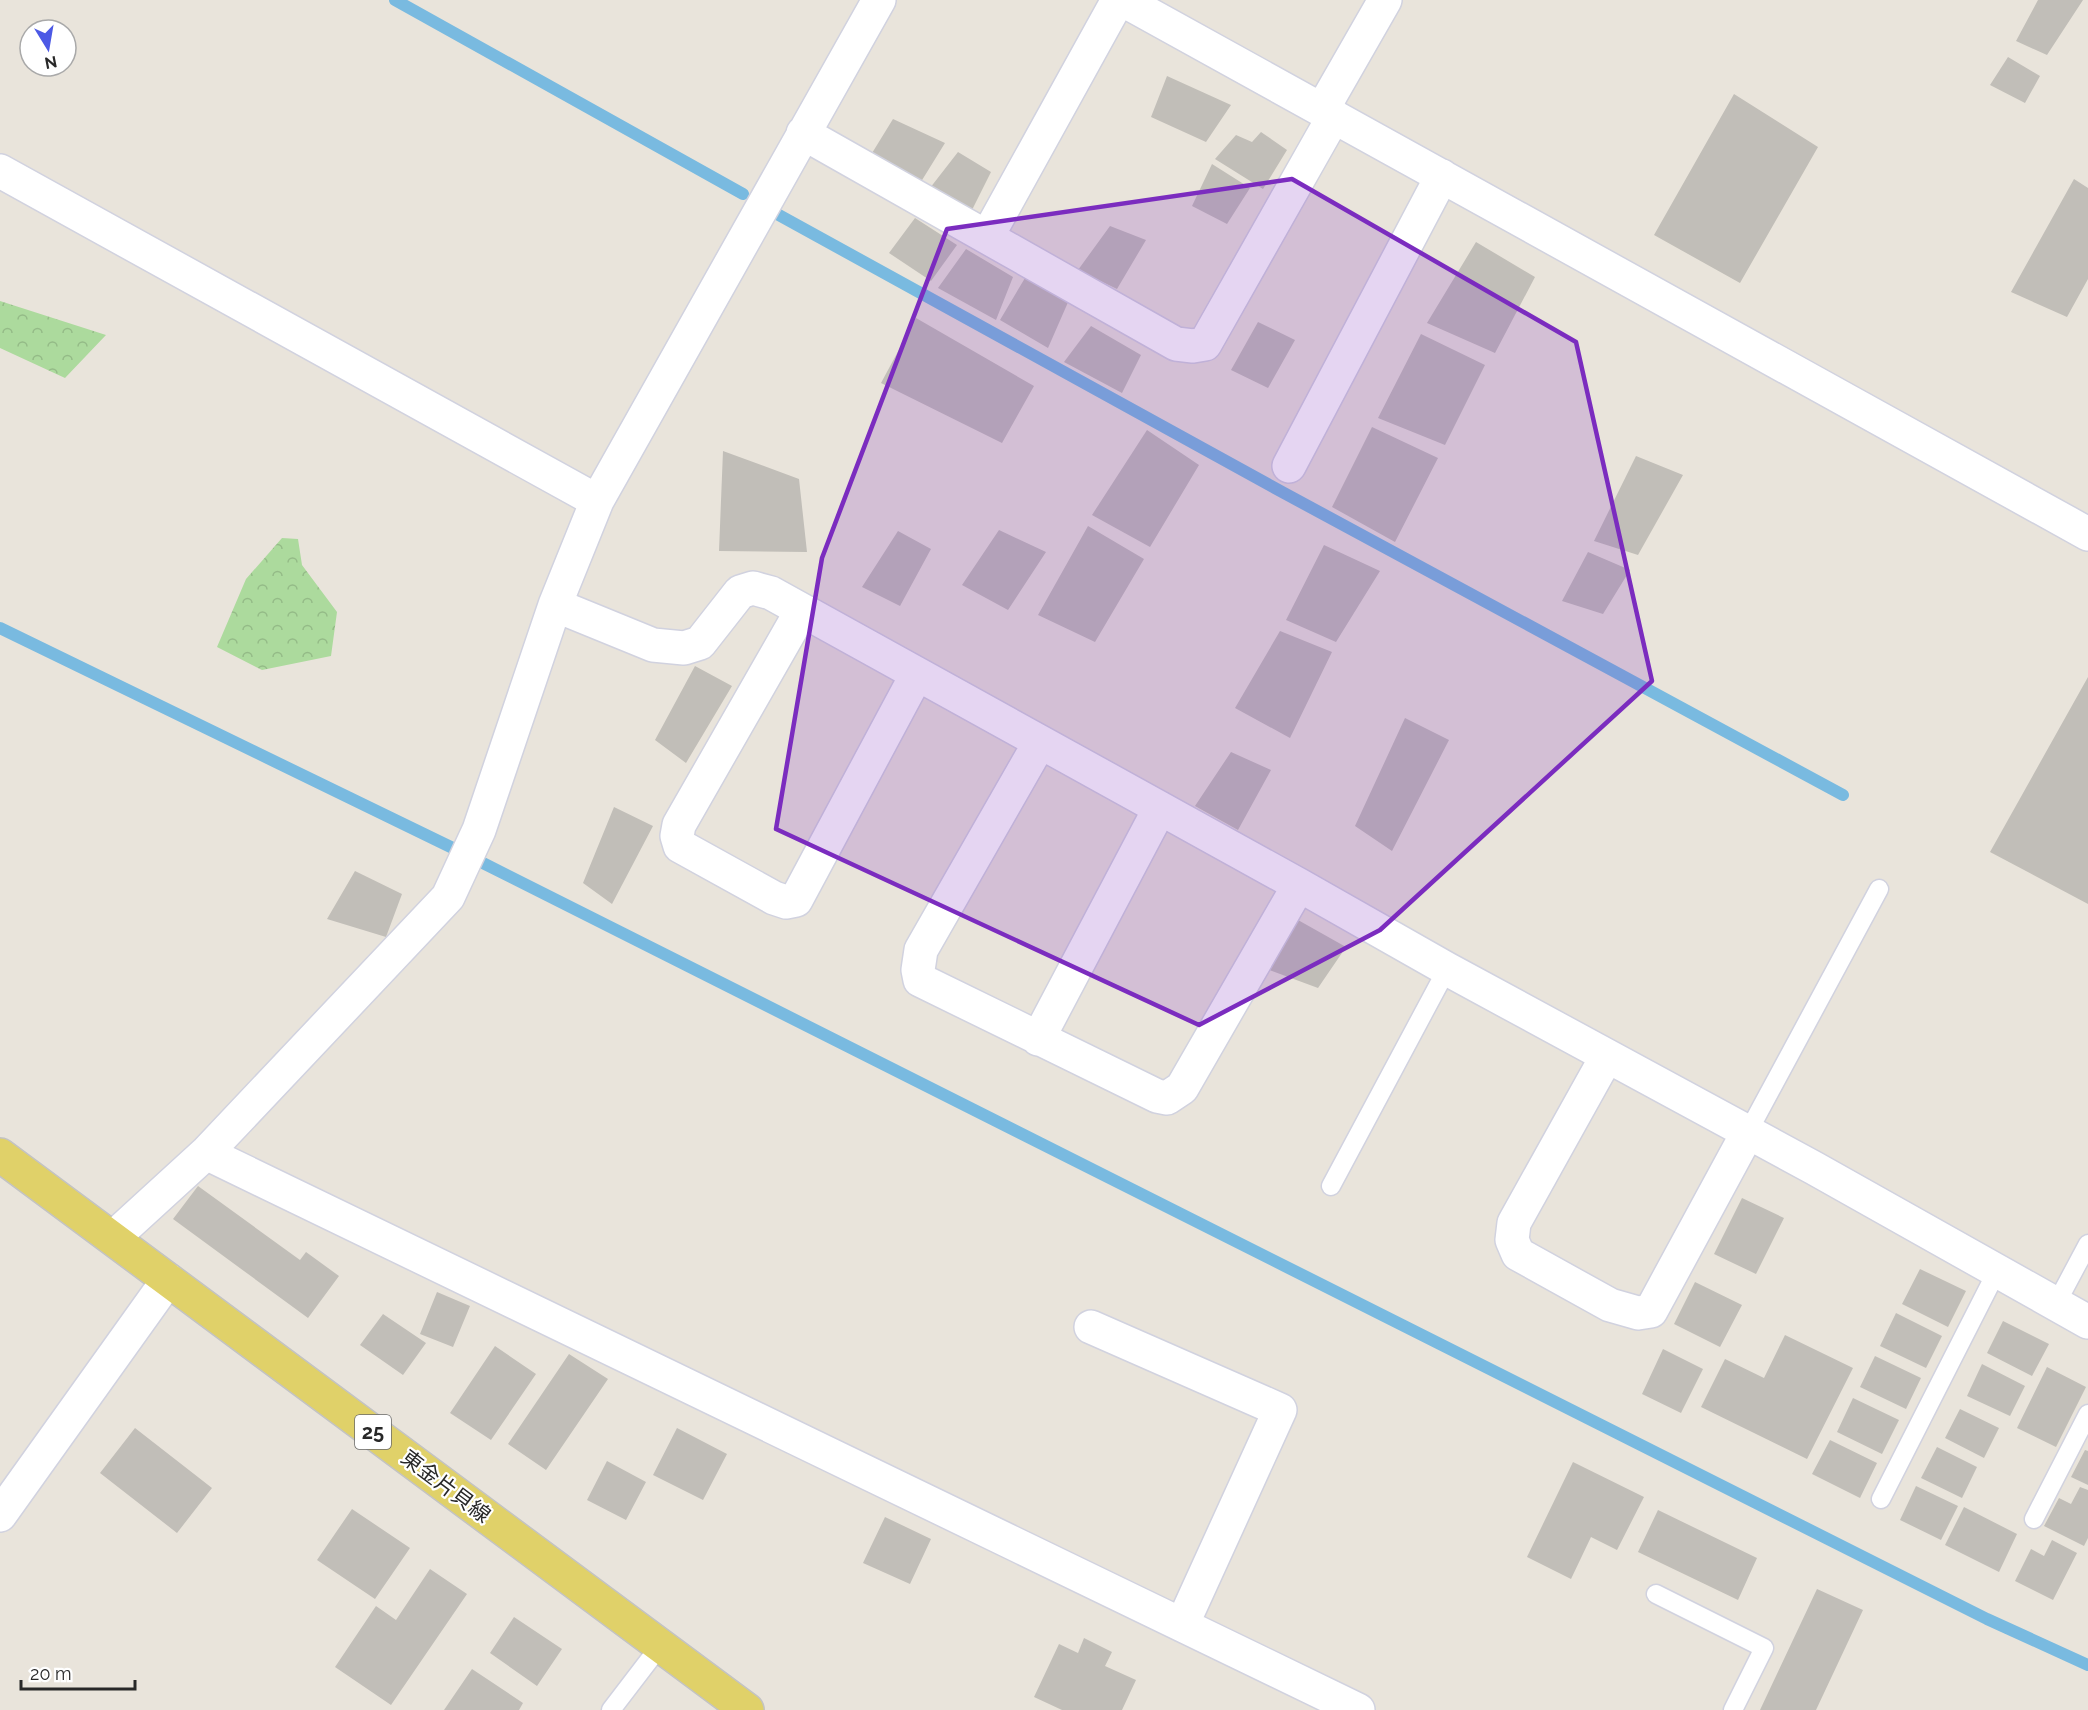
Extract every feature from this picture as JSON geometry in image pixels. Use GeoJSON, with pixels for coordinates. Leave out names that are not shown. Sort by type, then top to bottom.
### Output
{"type":"FeatureCollection","features":[{"type":"Feature","properties":{"kind":"main road","name":"東金片貝線"},"geometry":{"type":"LineString","coordinates":[[0,1155],[747,1710]]}},
{"type":"Feature","properties":{"kind":"street"},"geometry":{"type":"LineString","coordinates":[[113,1238],[206,1153],[448,897],[475,839],[555,605],[597,501],[879,0]]}},
{"type":"Feature","properties":{"kind":"street"},"geometry":{"type":"LineString","coordinates":[[987,237],[1118,0]]}},
{"type":"Feature","properties":{"kind":"street"},"geometry":{"type":"LineString","coordinates":[[1123,0],[1169,11],[1328,113],[2088,534]]}},
{"type":"Feature","properties":{"kind":"street"},"geometry":{"type":"LineString","coordinates":[[803,133],[1176,344],[1193,346],[1205,344],[1328,113],[1385,0]]}},
{"type":"Feature","properties":{"kind":"street"},"geometry":{"type":"LineString","coordinates":[[0,171],[597,501]]}},
{"type":"Feature","properties":{"kind":"street"},"geometry":{"type":"LineString","coordinates":[[1289,466],[1442,176]]}},
{"type":"Feature","properties":{"kind":"street"},"geometry":{"type":"LineString","coordinates":[[555,605],[653,645],[684,648],[700,643],[740,592],[753,588],[771,593],[2088,1322]]}},
{"type":"Feature","properties":{"kind":"street"},"geometry":{"type":"LineString","coordinates":[[802,610],[679,825],[677,836],[680,846],[774,898],[786,902],[796,900],[917,674]]}},
{"type":"Feature","properties":{"kind":"street"},"geometry":{"type":"LineString","coordinates":[[1040,742],[921,950],[918,970],[920,980],[1157,1096],[1167,1098],[1182,1088],[1299,885]]}},
{"type":"Feature","properties":{"kind":"street"},"geometry":{"type":"LineString","coordinates":[[1038,1039],[1160,808]]}},
{"type":"Feature","properties":{"kind":"street"},"geometry":{"type":"LineString","coordinates":[[1607,1056],[1514,1222],[1512,1240],[1518,1254],[1610,1305],[1638,1313],[1651,1311],[1748,1132]]}},
{"type":"Feature","properties":{"kind":"street"},"geometry":{"type":"LineString","coordinates":[[206,1153],[1358,1710]]}},
{"type":"Feature","properties":{"kind":"street"},"geometry":{"type":"LineString","coordinates":[[0,1515],[168,1280]]}},
{"type":"Feature","properties":{"kind":"street"},"geometry":{"type":"LineString","coordinates":[[1091,1327],[1280,1410],[1182,1625]]}},
{"type":"Feature","properties":{"kind":"lane"},"geometry":{"type":"LineString","coordinates":[[1748,1132],[1879,889]]}},
{"type":"Feature","properties":{"kind":"lane"},"geometry":{"type":"LineString","coordinates":[[1331,1186],[1447,969]]}},
{"type":"Feature","properties":{"kind":"lane"},"geometry":{"type":"LineString","coordinates":[[2056,1304],[2088,1244]]}},
{"type":"Feature","properties":{"kind":"lane"},"geometry":{"type":"LineString","coordinates":[[1881,1499],[1997,1271]]}},
{"type":"Feature","properties":{"kind":"lane"},"geometry":{"type":"LineString","coordinates":[[2034,1519],[2088,1414]]}},
{"type":"Feature","properties":{"kind":"lane"},"geometry":{"type":"LineString","coordinates":[[1656,1594],[1764,1648],[1733,1710]]}},
{"type":"Feature","properties":{"kind":"lane"},"geometry":{"type":"LineString","coordinates":[[611,1710],[660,1646]]}},
{"type":"Feature","properties":{"kind":"highlighted area"},"geometry":{"type":"Polygon","coordinates":[[[1292,179],[1576,342],[1652,681],[1380,930],[1199,1025],[776,829],[822,558],[947,229],[1292,179]]]}},
{"type":"Feature","properties":{"kind":"green space"},"geometry":{"type":"Polygon","coordinates":[[[0,301],[106,335],[65,378],[0,348],[0,301]]]}},
{"type":"Feature","properties":{"kind":"green space"},"geometry":{"type":"Polygon","coordinates":[[[282,538],[298,539],[302,565],[337,612],[331,656],[262,670],[217,647],[246,579],[282,538]]]}},
{"type":"Feature","properties":{"kind":"building"},"geometry":{"type":"Polygon","coordinates":[[[2038,0],[2083,0],[2047,55],[2016,41],[2038,0]]]}},
{"type":"Feature","properties":{"kind":"building"},"geometry":{"type":"Polygon","coordinates":[[[2008,57],[2040,76],[2025,103],[1990,85],[2008,57]]]}},
{"type":"Feature","properties":{"kind":"building"},"geometry":{"type":"Polygon","coordinates":[[[1167,76],[1231,105],[1206,142],[1151,117],[1167,76]]]}},
{"type":"Feature","properties":{"kind":"building"},"geometry":{"type":"Polygon","coordinates":[[[1734,94],[1818,147],[1740,283],[1654,235],[1734,94]]]}},
{"type":"Feature","properties":{"kind":"building"},"geometry":{"type":"Polygon","coordinates":[[[893,119],[945,143],[919,185],[869,158],[893,119]]]}},
{"type":"Feature","properties":{"kind":"building"},"geometry":{"type":"Polygon","coordinates":[[[1261,132],[1287,150],[1263,189],[1215,159],[1236,135],[1252,142],[1261,132]]]}},
{"type":"Feature","properties":{"kind":"building"},"geometry":{"type":"Polygon","coordinates":[[[958,152],[991,172],[971,212],[930,188],[958,152]]]}},
{"type":"Feature","properties":{"kind":"building"},"geometry":{"type":"Polygon","coordinates":[[[1212,164],[1250,188],[1227,224],[1192,206],[1212,164]]]}},
{"type":"Feature","properties":{"kind":"building"},"geometry":{"type":"Polygon","coordinates":[[[2074,179],[2088,188],[2088,279],[2067,317],[2011,292],[2074,179]]]}},
{"type":"Feature","properties":{"kind":"building"},"geometry":{"type":"Polygon","coordinates":[[[915,218],[957,245],[931,281],[889,253],[915,218]]]}},
{"type":"Feature","properties":{"kind":"building"},"geometry":{"type":"Polygon","coordinates":[[[1110,226],[1146,240],[1117,289],[1078,270],[1110,226]]]}},
{"type":"Feature","properties":{"kind":"building"},"geometry":{"type":"Polygon","coordinates":[[[1476,242],[1535,277],[1495,353],[1427,323],[1476,242]]]}},
{"type":"Feature","properties":{"kind":"building"},"geometry":{"type":"Polygon","coordinates":[[[966,249],[1013,277],[996,320],[938,288],[966,249]]]}},
{"type":"Feature","properties":{"kind":"building"},"geometry":{"type":"Polygon","coordinates":[[[1025,278],[1069,300],[1048,348],[1000,320],[1025,278]]]}},
{"type":"Feature","properties":{"kind":"building"},"geometry":{"type":"Polygon","coordinates":[[[916,318],[1034,386],[1002,443],[881,383],[916,318]]]}},
{"type":"Feature","properties":{"kind":"building"},"geometry":{"type":"Polygon","coordinates":[[[1258,322],[1295,340],[1268,388],[1231,370],[1258,322]]]}},
{"type":"Feature","properties":{"kind":"building"},"geometry":{"type":"Polygon","coordinates":[[[1091,326],[1141,355],[1122,393],[1064,362],[1091,326]]]}},
{"type":"Feature","properties":{"kind":"building"},"geometry":{"type":"Polygon","coordinates":[[[1421,334],[1485,365],[1445,445],[1378,418],[1421,334]]]}},
{"type":"Feature","properties":{"kind":"building"},"geometry":{"type":"Polygon","coordinates":[[[1372,427],[1438,458],[1395,542],[1332,507],[1372,427]]]}},
{"type":"Feature","properties":{"kind":"building"},"geometry":{"type":"Polygon","coordinates":[[[1147,430],[1199,465],[1150,547],[1092,515],[1147,430]]]}},
{"type":"Feature","properties":{"kind":"building"},"geometry":{"type":"Polygon","coordinates":[[[723,451],[799,479],[807,552],[719,551],[723,451]]]}},
{"type":"Feature","properties":{"kind":"building"},"geometry":{"type":"Polygon","coordinates":[[[1636,456],[1683,475],[1638,555],[1594,541],[1636,456]]]}},
{"type":"Feature","properties":{"kind":"building"},"geometry":{"type":"Polygon","coordinates":[[[1088,526],[1144,559],[1095,642],[1038,615],[1088,526]]]}},
{"type":"Feature","properties":{"kind":"building"},"geometry":{"type":"Polygon","coordinates":[[[999,530],[1046,552],[1008,610],[962,585],[999,530]]]}},
{"type":"Feature","properties":{"kind":"building"},"geometry":{"type":"Polygon","coordinates":[[[898,531],[931,549],[900,606],[862,587],[898,531]]]}},
{"type":"Feature","properties":{"kind":"building"},"geometry":{"type":"Polygon","coordinates":[[[1324,545],[1380,571],[1336,642],[1286,620],[1324,545]]]}},
{"type":"Feature","properties":{"kind":"building"},"geometry":{"type":"Polygon","coordinates":[[[1588,552],[1630,570],[1603,614],[1562,601],[1588,552]]]}},
{"type":"Feature","properties":{"kind":"building"},"geometry":{"type":"Polygon","coordinates":[[[1280,631],[1332,652],[1290,738],[1235,708],[1280,631]]]}},
{"type":"Feature","properties":{"kind":"building"},"geometry":{"type":"Polygon","coordinates":[[[695,666],[732,686],[686,763],[655,740],[695,666]]]}},
{"type":"Feature","properties":{"kind":"building"},"geometry":{"type":"Polygon","coordinates":[[[2088,677],[2088,904],[1990,852],[2088,677]]]}},
{"type":"Feature","properties":{"kind":"building"},"geometry":{"type":"Polygon","coordinates":[[[1405,718],[1449,740],[1392,851],[1355,826],[1405,718]]]}},
{"type":"Feature","properties":{"kind":"building"},"geometry":{"type":"Polygon","coordinates":[[[1231,752],[1271,770],[1238,830],[1195,806],[1231,752]]]}},
{"type":"Feature","properties":{"kind":"building"},"geometry":{"type":"Polygon","coordinates":[[[614,807],[653,826],[612,904],[583,883],[614,807]]]}},
{"type":"Feature","properties":{"kind":"building"},"geometry":{"type":"Polygon","coordinates":[[[355,871],[402,894],[386,937],[327,919],[355,871]]]}},
{"type":"Feature","properties":{"kind":"building"},"geometry":{"type":"Polygon","coordinates":[[[1298,920],[1346,947],[1318,988],[1261,967],[1298,920]]]}},
{"type":"Feature","properties":{"kind":"building"},"geometry":{"type":"Polygon","coordinates":[[[198,1186],[300,1260],[306,1252],[339,1276],[308,1318],[173,1219],[198,1186]]]}},
{"type":"Feature","properties":{"kind":"building"},"geometry":{"type":"Polygon","coordinates":[[[1742,1198],[1784,1218],[1756,1274],[1714,1254],[1742,1198]]]}},
{"type":"Feature","properties":{"kind":"building"},"geometry":{"type":"Polygon","coordinates":[[[1920,1269],[1966,1291],[1948,1327],[1902,1304],[1920,1269]]]}},
{"type":"Feature","properties":{"kind":"building"},"geometry":{"type":"Polygon","coordinates":[[[1695,1282],[1742,1305],[1720,1347],[1674,1324],[1695,1282]]]}},
{"type":"Feature","properties":{"kind":"building"},"geometry":{"type":"Polygon","coordinates":[[[437,1292],[470,1306],[453,1347],[420,1334],[437,1292]]]}},
{"type":"Feature","properties":{"kind":"building"},"geometry":{"type":"Polygon","coordinates":[[[1896,1313],[1942,1336],[1926,1368],[1880,1346],[1896,1313]]]}},
{"type":"Feature","properties":{"kind":"building"},"geometry":{"type":"Polygon","coordinates":[[[383,1314],[426,1343],[403,1375],[360,1345],[383,1314]]]}},
{"type":"Feature","properties":{"kind":"building"},"geometry":{"type":"Polygon","coordinates":[[[2003,1321],[2049,1344],[2032,1376],[1987,1353],[2003,1321]]]}},
{"type":"Feature","properties":{"kind":"building"},"geometry":{"type":"Polygon","coordinates":[[[1785,1335],[1853,1368],[1807,1459],[1701,1407],[1725,1359],[1764,1378],[1785,1335]]]}},
{"type":"Feature","properties":{"kind":"building"},"geometry":{"type":"Polygon","coordinates":[[[495,1346],[536,1374],[491,1440],[450,1413],[495,1346]]]}},
{"type":"Feature","properties":{"kind":"building"},"geometry":{"type":"Polygon","coordinates":[[[1663,1349],[1703,1369],[1681,1413],[1642,1394],[1663,1349]]]}},
{"type":"Feature","properties":{"kind":"building"},"geometry":{"type":"Polygon","coordinates":[[[569,1354],[608,1379],[546,1470],[508,1444],[569,1354]]]}},
{"type":"Feature","properties":{"kind":"building"},"geometry":{"type":"Polygon","coordinates":[[[1875,1356],[1921,1378],[1906,1409],[1860,1387],[1875,1356]]]}},
{"type":"Feature","properties":{"kind":"building"},"geometry":{"type":"Polygon","coordinates":[[[1982,1364],[2025,1386],[2010,1416],[1967,1396],[1982,1364]]]}},
{"type":"Feature","properties":{"kind":"building"},"geometry":{"type":"Polygon","coordinates":[[[2047,1367],[2086,1387],[2056,1447],[2017,1428],[2047,1367]]]}},
{"type":"Feature","properties":{"kind":"building"},"geometry":{"type":"Polygon","coordinates":[[[1853,1398],[1899,1420],[1882,1454],[1837,1432],[1853,1398]]]}},
{"type":"Feature","properties":{"kind":"building"},"geometry":{"type":"Polygon","coordinates":[[[1960,1409],[1999,1428],[1984,1458],[1945,1438],[1960,1409]]]}},
{"type":"Feature","properties":{"kind":"building"},"geometry":{"type":"Polygon","coordinates":[[[135,1428],[212,1488],[177,1533],[100,1473],[135,1428]]]}},
{"type":"Feature","properties":{"kind":"building"},"geometry":{"type":"Polygon","coordinates":[[[677,1428],[727,1454],[703,1500],[653,1475],[677,1428]]]}},
{"type":"Feature","properties":{"kind":"building"},"geometry":{"type":"Polygon","coordinates":[[[1830,1440],[1877,1463],[1860,1498],[1812,1474],[1830,1440]]]}},
{"type":"Feature","properties":{"kind":"building"},"geometry":{"type":"Polygon","coordinates":[[[1937,1447],[1977,1467],[1962,1498],[1921,1478],[1937,1447]]]}},
{"type":"Feature","properties":{"kind":"building"},"geometry":{"type":"Polygon","coordinates":[[[2085,1450],[2088,1451],[2088,1485],[2071,1477],[2085,1450]]]}},
{"type":"Feature","properties":{"kind":"building"},"geometry":{"type":"Polygon","coordinates":[[[607,1461],[646,1482],[626,1520],[587,1500],[607,1461]]]}},
{"type":"Feature","properties":{"kind":"building"},"geometry":{"type":"Polygon","coordinates":[[[1573,1462],[1644,1497],[1617,1550],[1591,1537],[1571,1579],[1527,1557],[1573,1462]]]}},
{"type":"Feature","properties":{"kind":"building"},"geometry":{"type":"Polygon","coordinates":[[[1916,1486],[1958,1506],[1941,1540],[1900,1520],[1916,1486]]]}},
{"type":"Feature","properties":{"kind":"building"},"geometry":{"type":"Polygon","coordinates":[[[2080,1487],[2088,1490],[2088,1538],[2084,1546],[2044,1526],[2059,1498],[2071,1504],[2080,1487]]]}},
{"type":"Feature","properties":{"kind":"building"},"geometry":{"type":"Polygon","coordinates":[[[1964,1507],[2017,1534],[1999,1572],[1945,1545],[1964,1507]]]}},
{"type":"Feature","properties":{"kind":"building"},"geometry":{"type":"Polygon","coordinates":[[[352,1509],[410,1548],[375,1599],[317,1560],[352,1509]]]}},
{"type":"Feature","properties":{"kind":"building"},"geometry":{"type":"Polygon","coordinates":[[[1658,1510],[1757,1558],[1738,1600],[1638,1552],[1658,1510]]]}},
{"type":"Feature","properties":{"kind":"building"},"geometry":{"type":"Polygon","coordinates":[[[885,1517],[931,1539],[910,1584],[863,1563],[885,1517]]]}},
{"type":"Feature","properties":{"kind":"building"},"geometry":{"type":"Polygon","coordinates":[[[2052,1540],[2077,1553],[2053,1600],[2015,1581],[2031,1549],[2044,1556],[2052,1540]]]}},
{"type":"Feature","properties":{"kind":"building"},"geometry":{"type":"Polygon","coordinates":[[[430,1569],[467,1594],[391,1705],[335,1667],[376,1606],[396,1620],[430,1569]]]}},
{"type":"Feature","properties":{"kind":"building"},"geometry":{"type":"Polygon","coordinates":[[[1817,1589],[1863,1610],[1816,1710],[1760,1710],[1817,1589]]]}},
{"type":"Feature","properties":{"kind":"building"},"geometry":{"type":"Polygon","coordinates":[[[514,1617],[562,1649],[537,1686],[490,1653],[514,1617]]]}},
{"type":"Feature","properties":{"kind":"building"},"geometry":{"type":"Polygon","coordinates":[[[1084,1638],[1112,1652],[1105,1666],[1136,1680],[1122,1710],[1062,1710],[1034,1697],[1059,1644],[1078,1653],[1084,1638]]]}},
{"type":"Feature","properties":{"kind":"building"},"geometry":{"type":"Polygon","coordinates":[[[472,1669],[523,1703],[519,1710],[444,1710],[472,1669]]]}},
{"type":"Feature","properties":{"kind":"waterway"},"geometry":{"type":"LineString","coordinates":[[395,0],[743,194]]}},
{"type":"Feature","properties":{"kind":"waterway"},"geometry":{"type":"LineString","coordinates":[[777,214],[1284,493],[1843,795]]}},
{"type":"Feature","properties":{"kind":"waterway"},"geometry":{"type":"LineString","coordinates":[[0,628],[461,852],[1987,1619],[2088,1665]]}}]}
